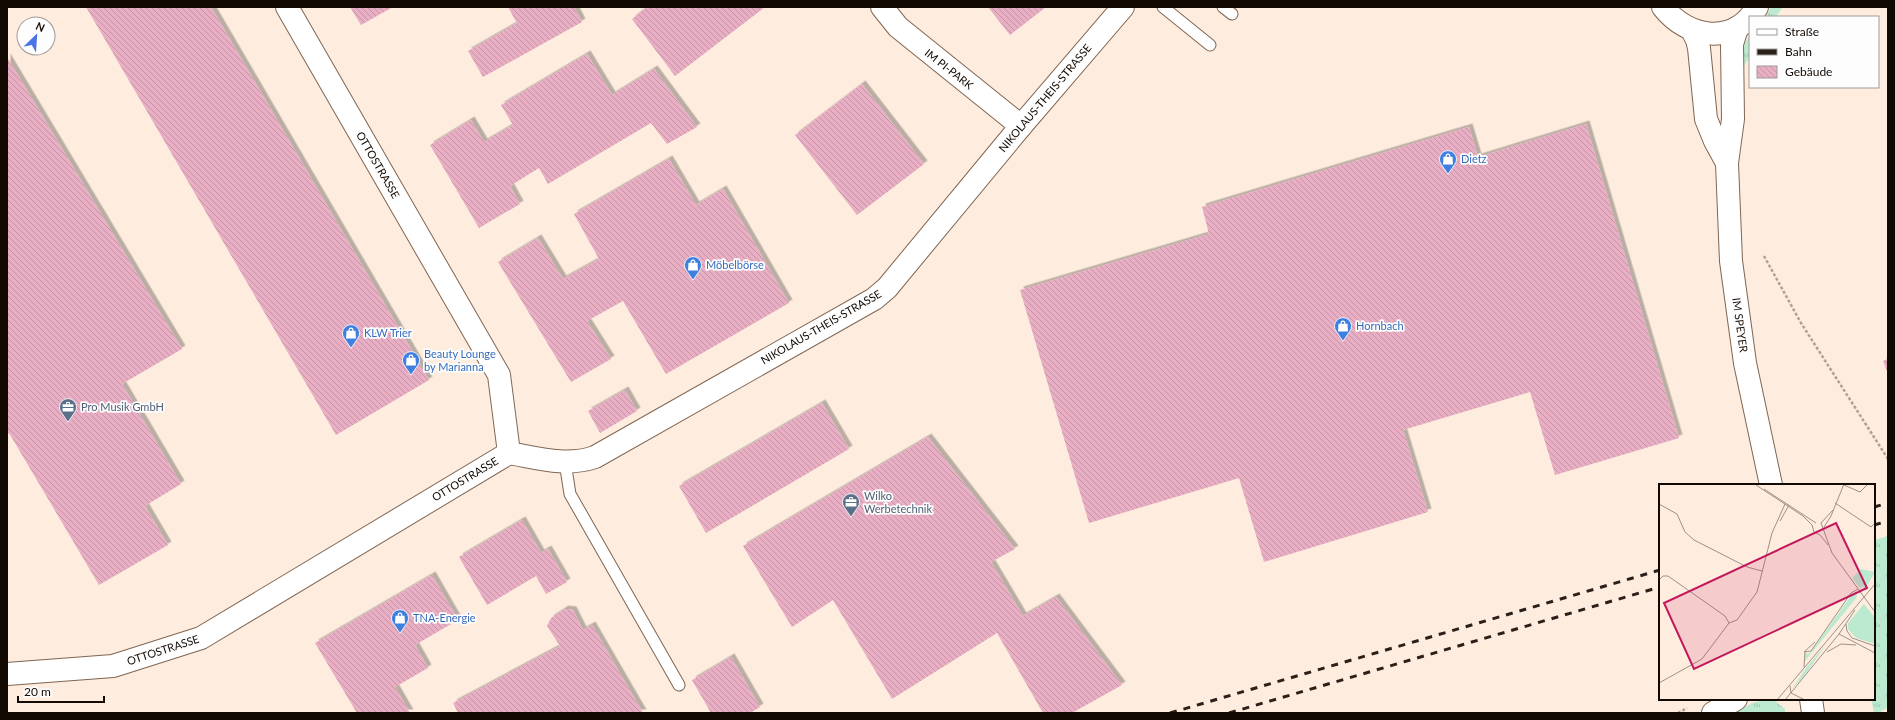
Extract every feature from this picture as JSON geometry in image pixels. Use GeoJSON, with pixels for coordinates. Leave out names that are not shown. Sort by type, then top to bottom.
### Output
{"type":"FeatureCollection","features":[{"type":"Feature","properties":{"kind":"street","name":"OTTOSTRASSE"},"geometry":{"type":"LineString","coordinates":[[7,674],[113,666],[201,638],[509,453],[499,376],[287,7]]}},
{"type":"Feature","properties":{"kind":"street","name":"IM PI-PARK"},"geometry":{"type":"LineString","coordinates":[[882,7],[898,27],[1021,126]]}},
{"type":"Feature","properties":{"kind":"street","name":"NIKOLAUS-THEIS-STRASSE"},"geometry":{"type":"LineString","coordinates":[[509,453],[565,462],[581,462],[595,458],[874,299],[887,288],[1021,126],[1123,7]]}},
{"type":"Feature","properties":{"kind":"street"},"geometry":{"type":"LineString","coordinates":[[1663,7],[1674,18],[1692,30],[1712,34],[1736,28],[1749,17]]}},
{"type":"Feature","properties":{"kind":"street"},"geometry":{"type":"LineString","coordinates":[[1750,16],[1757,7]]}},
{"type":"Feature","properties":{"kind":"street","name":"IM SPEYER"},"geometry":{"type":"LineString","coordinates":[[1736,28],[1732,44],[1733,119],[1727,163],[1731,261],[1745,362],[1770,484]]}},
{"type":"Feature","properties":{"kind":"street","name":"IM SPEYER"},"geometry":{"type":"LineString","coordinates":[[1692,30],[1699,48],[1706,119],[1715,141],[1727,163]]}},
{"type":"Feature","properties":{"kind":"street"},"geometry":{"type":"LineString","coordinates":[[1713,713],[1734,700]]}},
{"type":"Feature","properties":{"kind":"street"},"geometry":{"type":"LineString","coordinates":[[1811,700],[1813,713]]}},
{"type":"Feature","properties":{"kind":"lane"},"geometry":{"type":"LineString","coordinates":[[1163,7],[1210,45]]}},
{"type":"Feature","properties":{"kind":"lane"},"geometry":{"type":"LineString","coordinates":[[565,462],[570,494],[680,685]]}},
{"type":"Feature","properties":{"kind":"path"},"geometry":{"type":"LineString","coordinates":[[1764,256],[1800,323],[1888,459]]}},
{"type":"Feature","properties":{"kind":"green space"},"geometry":{"type":"Polygon","coordinates":[[[1771,7],[1783,7],[1777,16],[1766,16],[1771,7]]]}},
{"type":"Feature","properties":{"kind":"green space"},"geometry":{"type":"Polygon","coordinates":[[[1749,36],[1749,58],[1742,68],[1741,50],[1749,36]]]}},
{"type":"Feature","properties":{"kind":"green space"},"geometry":{"type":"Polygon","coordinates":[[[1888,536],[1888,707],[1879,713],[1874,713],[1871,700],[1875,700],[1875,540],[1888,536]]]}},
{"type":"Feature","properties":{"kind":"green space"},"geometry":{"type":"Polygon","coordinates":[[[1765,700],[1774,700],[1785,709],[1785,713],[1736,713],[1752,703],[1765,700]]]}},
{"type":"Feature","properties":{"kind":"building"},"geometry":{"type":"Polygon","coordinates":[[[86,7],[211,7],[429,380],[336,435],[86,7]]]}},
{"type":"Feature","properties":{"kind":"building"},"geometry":{"type":"Polygon","coordinates":[[[350,7],[393,7],[361,25],[350,7]]]}},
{"type":"Feature","properties":{"kind":"building"},"geometry":{"type":"Polygon","coordinates":[[[508,7],[574,7],[582,22],[483,77],[468,51],[517,23],[508,7]]]}},
{"type":"Feature","properties":{"kind":"building"},"geometry":{"type":"Polygon","coordinates":[[[647,7],[765,7],[675,76],[632,19],[647,7]]]}},
{"type":"Feature","properties":{"kind":"building"},"geometry":{"type":"Polygon","coordinates":[[[988,7],[1046,7],[1010,35],[988,7]]]}},
{"type":"Feature","properties":{"kind":"building"},"geometry":{"type":"Polygon","coordinates":[[[587,54],[612,95],[654,69],[697,127],[667,144],[651,123],[548,184],[539,168],[510,186],[520,204],[479,228],[430,145],[471,120],[484,142],[513,125],[501,105],[587,54]]]}},
{"type":"Feature","properties":{"kind":"building"},"geometry":{"type":"Polygon","coordinates":[[[7,57],[182,349],[122,384],[181,484],[145,506],[168,545],[99,585],[9,433],[7,435],[7,57]]]}},
{"type":"Feature","properties":{"kind":"building"},"geometry":{"type":"Polygon","coordinates":[[[862,84],[924,164],[857,215],[795,135],[862,84]]]}},
{"type":"Feature","properties":{"kind":"building","name":"Hornbach"},"geometry":{"type":"Polygon","coordinates":[[[1586,124],[1679,438],[1555,475],[1530,392],[1403,430],[1428,512],[1264,562],[1239,478],[1089,523],[1020,290],[1209,234],[1202,207],[1469,127],[1478,157],[1586,124]]]}},
{"type":"Feature","properties":{"kind":"building","name":"Möbelbörse"},"geometry":{"type":"Polygon","coordinates":[[[669,159],[696,205],[723,189],[789,303],[666,374],[623,301],[587,321],[611,359],[571,382],[498,262],[538,238],[563,279],[599,259],[574,214],[669,159]]]}},
{"type":"Feature","properties":{"kind":"building"},"geometry":{"type":"Polygon","coordinates":[[[1888,359],[1888,374],[1883,361],[1888,359]]]}},
{"type":"Feature","properties":{"kind":"building"},"geometry":{"type":"Polygon","coordinates":[[[625,390],[637,411],[600,433],[588,411],[625,390]]]}},
{"type":"Feature","properties":{"kind":"building"},"geometry":{"type":"Polygon","coordinates":[[[822,403],[849,449],[706,533],[679,486],[822,403]]]}},
{"type":"Feature","properties":{"kind":"building"},"geometry":{"type":"Polygon","coordinates":[[[928,437],[1015,549],[991,562],[1023,616],[1056,597],[1122,685],[1072,713],[1043,713],[997,633],[892,699],[833,600],[792,627],[743,546],[928,437]]]}},
{"type":"Feature","properties":{"kind":"building"},"geometry":{"type":"Polygon","coordinates":[[[522,520],[541,553],[548,549],[567,582],[546,594],[536,576],[487,605],[459,557],[522,520]]]}},
{"type":"Feature","properties":{"kind":"building"},"geometry":{"type":"Polygon","coordinates":[[[432,575],[458,620],[415,645],[428,668],[395,687],[410,713],[357,713],[315,643],[432,575]]]}},
{"type":"Feature","properties":{"kind":"building"},"geometry":{"type":"Polygon","coordinates":[[[565,609],[573,610],[583,630],[592,625],[643,713],[458,713],[453,703],[560,646],[547,626],[551,618],[565,609]]]}},
{"type":"Feature","properties":{"kind":"building"},"geometry":{"type":"Polygon","coordinates":[[[731,657],[760,707],[750,713],[711,713],[692,680],[731,657]]]}},
{"type":"Feature","properties":{"kind":"railway"},"geometry":{"type":"LineString","coordinates":[[1875,507],[1888,503]]}},
{"type":"Feature","properties":{"kind":"railway"},"geometry":{"type":"LineString","coordinates":[[1875,525],[1888,521]]}},
{"type":"Feature","properties":{"kind":"railway"},"geometry":{"type":"LineString","coordinates":[[1170,713],[1659,570]]}},
{"type":"Feature","properties":{"kind":"railway"},"geometry":{"type":"LineString","coordinates":[[1229,713],[1659,587]]}},
{"type":"Feature","properties":{"kind":"place","name":"Dietz"},"geometry":{"type":"Point","coordinates":[1448,174]}},
{"type":"Feature","properties":{"kind":"place","name":"Möbelbörse"},"geometry":{"type":"Point","coordinates":[693,280]}},
{"type":"Feature","properties":{"kind":"place","name":"Hornbach"},"geometry":{"type":"Point","coordinates":[1343,341]}},
{"type":"Feature","properties":{"kind":"place","name":"KLW Trier"},"geometry":{"type":"Point","coordinates":[351,348]}},
{"type":"Feature","properties":{"kind":"place","name":"Beauty Lounge by Marianna"},"geometry":{"type":"Point","coordinates":[411,375]}},
{"type":"Feature","properties":{"kind":"place","name":"Pro Musik GmbH"},"geometry":{"type":"Point","coordinates":[68,422]}},
{"type":"Feature","properties":{"kind":"place","name":"Wilko Werbetechnik"},"geometry":{"type":"Point","coordinates":[851,517]}},
{"type":"Feature","properties":{"kind":"place","name":"TNA-Energie"},"geometry":{"type":"Point","coordinates":[400,633]}}]}
